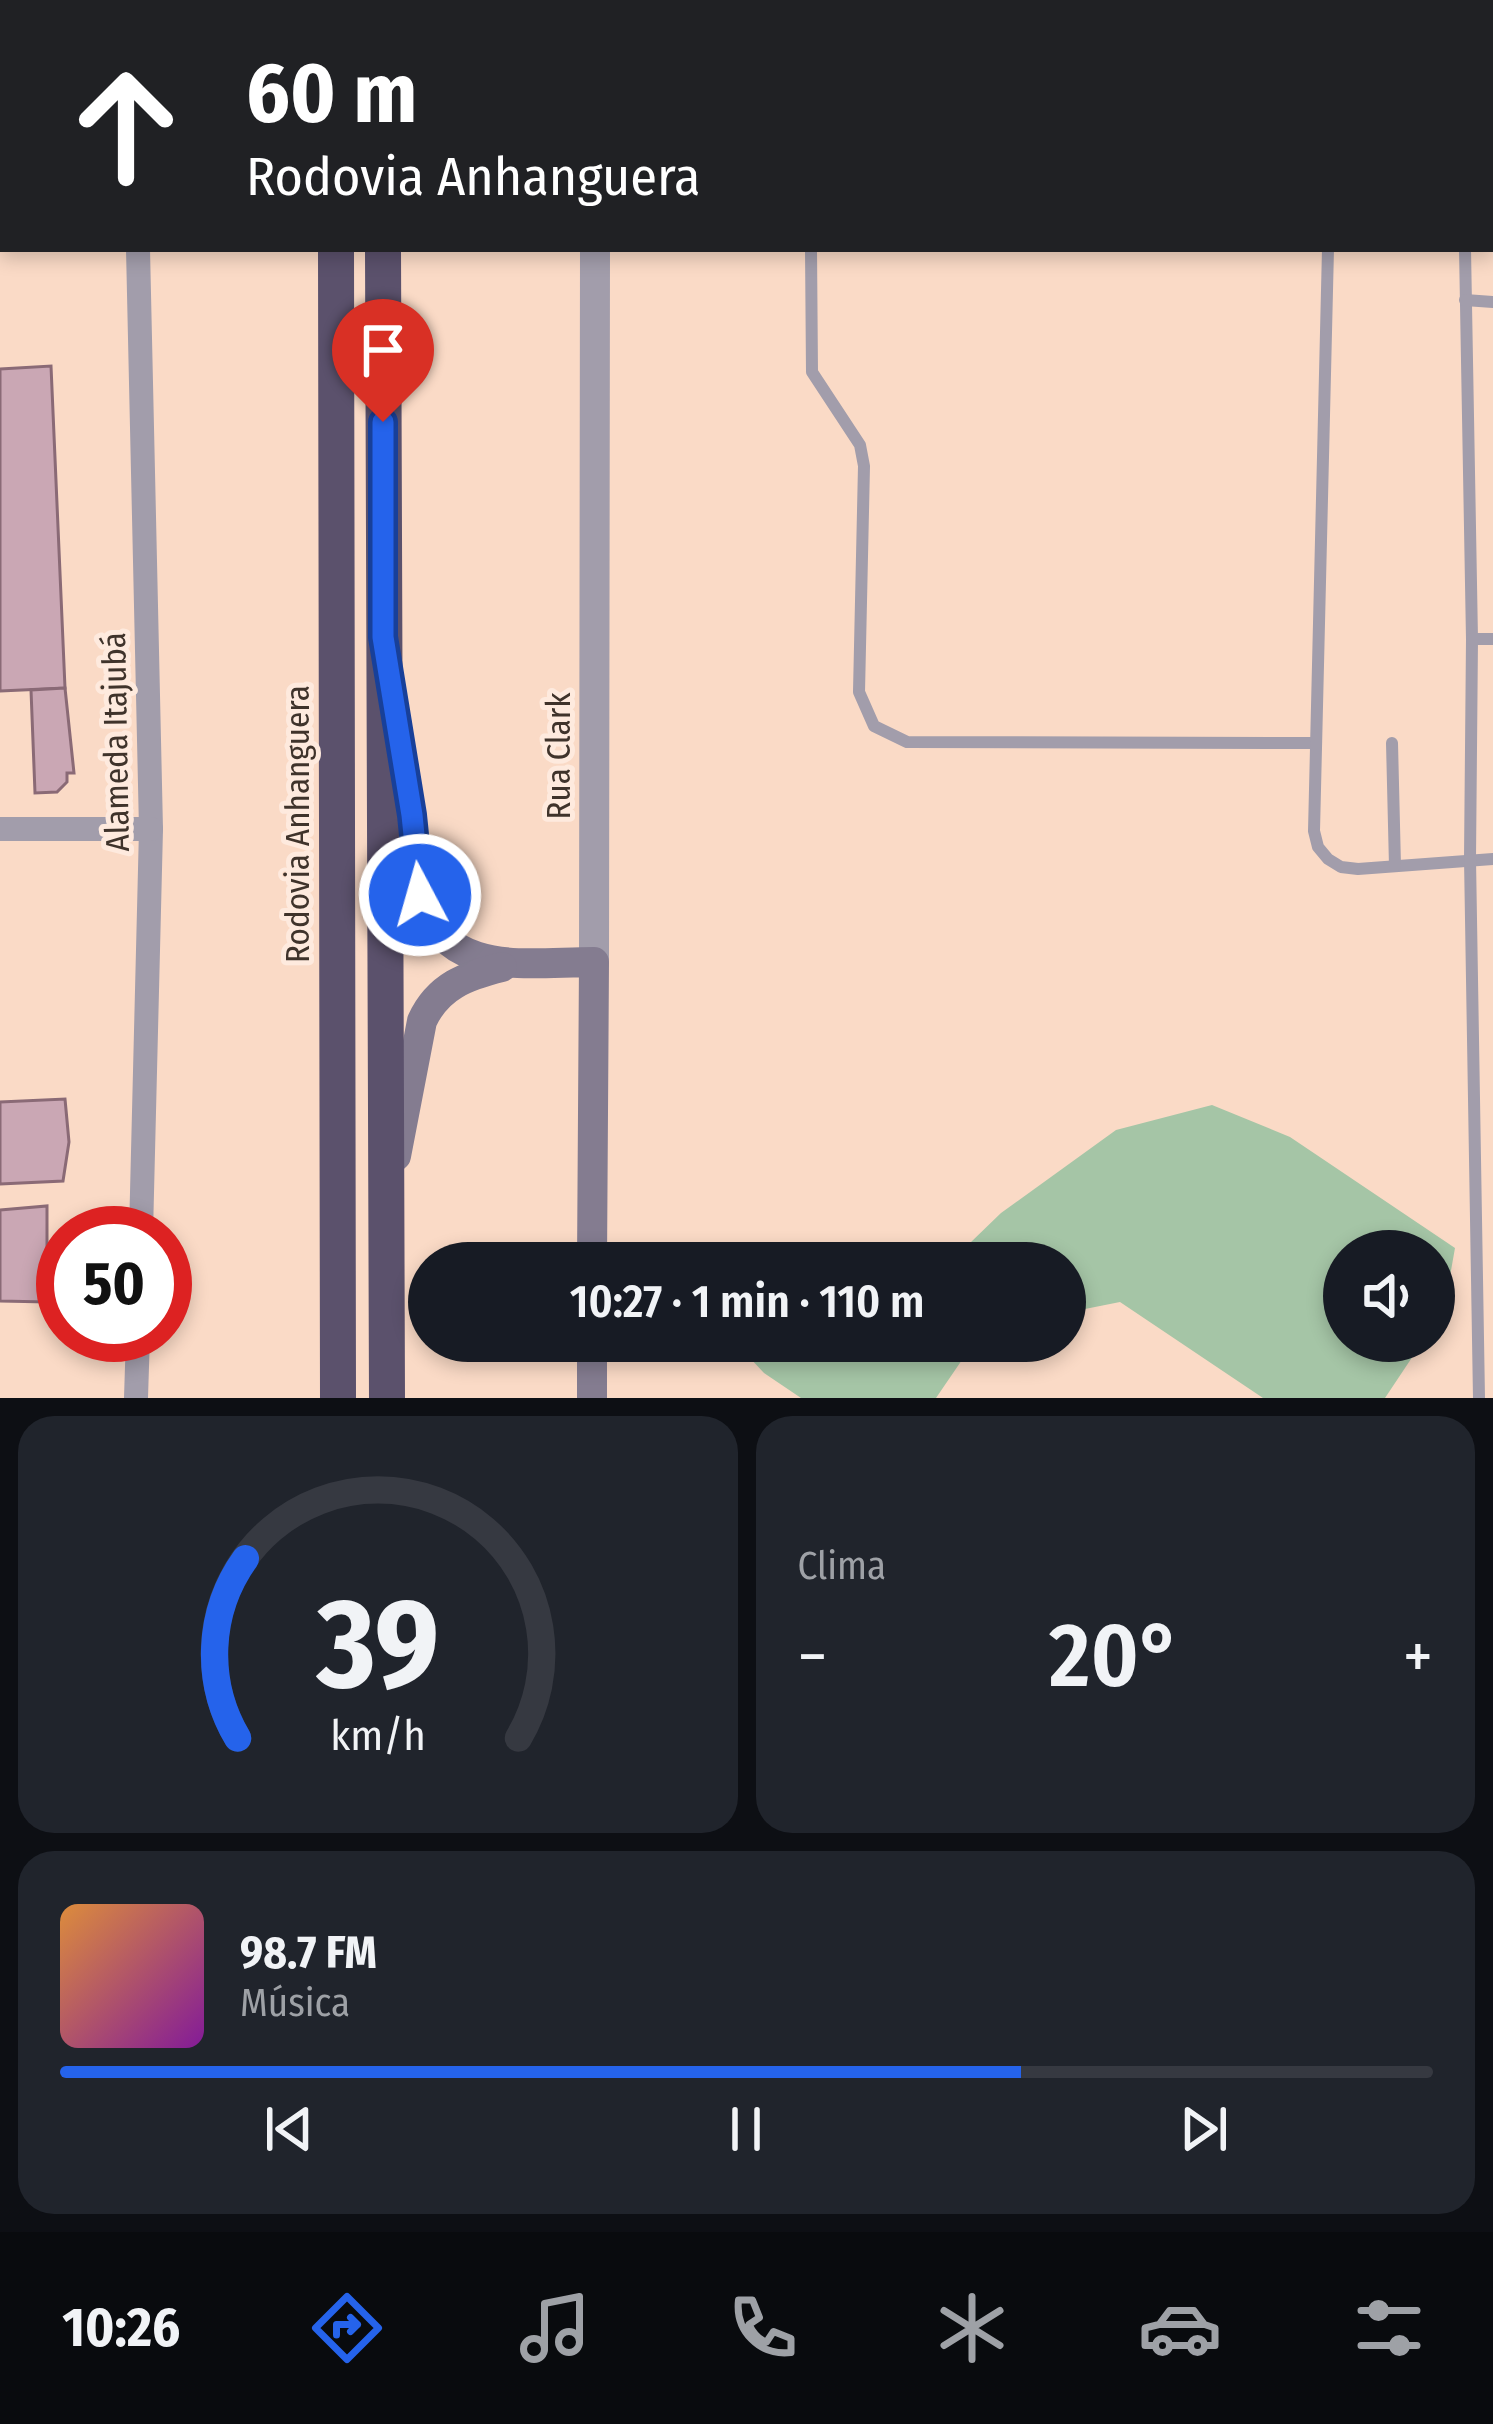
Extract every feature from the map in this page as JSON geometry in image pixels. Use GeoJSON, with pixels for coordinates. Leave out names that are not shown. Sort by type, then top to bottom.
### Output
{"type":"FeatureCollection","features":[{"type":"Feature","properties":{"kind":"highway","name":"Rodovia Anhanguera"},"geometry":{"type":"LineString","coordinates":[[336,252],[338,1398]]}},
{"type":"Feature","properties":{"kind":"highway"},"geometry":{"type":"LineString","coordinates":[[383,252],[387,1398]]}},
{"type":"Feature","properties":{"kind":"main road"},"geometry":{"type":"LineString","coordinates":[[383,637],[420,895],[428,919],[459,952],[480,959],[594,962]]}},
{"type":"Feature","properties":{"kind":"main road"},"geometry":{"type":"LineString","coordinates":[[386,1209],[422,1021],[430,1002],[469,976],[521,962]]}},
{"type":"Feature","properties":{"kind":"main road","name":"Rua Clark"},"geometry":{"type":"LineString","coordinates":[[592,1242],[594,962]]}},
{"type":"Feature","properties":{"kind":"main road"},"geometry":{"type":"LineString","coordinates":[[592,1362],[592,1398]]}},
{"type":"Feature","properties":{"kind":"street","name":"Alameda Itajubá"},"geometry":{"type":"LineString","coordinates":[[138,252],[151,830],[142,1206]]}},
{"type":"Feature","properties":{"kind":"street","name":"Rua Clark"},"geometry":{"type":"LineString","coordinates":[[594,962],[595,252]]}},
{"type":"Feature","properties":{"kind":"street"},"geometry":{"type":"LineString","coordinates":[[0,829],[151,830]]}},
{"type":"Feature","properties":{"kind":"street"},"geometry":{"type":"LineString","coordinates":[[136,1398],[137,1362]]}},
{"type":"Feature","properties":{"kind":"lane"},"geometry":{"type":"LineString","coordinates":[[811,252],[812,372],[860,445],[863,466],[859,692],[874,726],[907,742],[1316,743]]}},
{"type":"Feature","properties":{"kind":"lane"},"geometry":{"type":"LineString","coordinates":[[1328,252],[1314,831],[1318,847],[1341,867],[1493,859]]}},
{"type":"Feature","properties":{"kind":"lane"},"geometry":{"type":"LineString","coordinates":[[1465,252],[1478,1398]]}},
{"type":"Feature","properties":{"kind":"lane"},"geometry":{"type":"LineString","coordinates":[[1465,300],[1493,302]]}},
{"type":"Feature","properties":{"kind":"lane"},"geometry":{"type":"LineString","coordinates":[[1472,639],[1493,639]]}},
{"type":"Feature","properties":{"kind":"lane"},"geometry":{"type":"LineString","coordinates":[[1392,742],[1395,866]]}},
{"type":"Feature","properties":{"kind":"green space"},"geometry":{"type":"Polygon","coordinates":[[[1212,1105],[1290,1137],[1428,1230],[1323,1230],[1323,1362],[1409,1362],[1385,1398],[1263,1398],[1120,1302],[1086,1309],[1086,1242],[971,1242],[1001,1213],[1116,1130],[1212,1105]]]}},
{"type":"Feature","properties":{"kind":"green space"},"geometry":{"type":"Polygon","coordinates":[[[754,1362],[961,1362],[936,1398],[801,1398],[754,1362]]]}},
{"type":"Feature","properties":{"kind":"building"},"geometry":{"type":"Polygon","coordinates":[[[51,366],[65,688],[0,691],[0,369],[51,366]]]}},
{"type":"Feature","properties":{"kind":"building"},"geometry":{"type":"Polygon","coordinates":[[[65,688],[74,773],[67,773],[67,782],[57,792],[35,793],[31,690],[65,688]]]}},
{"type":"Feature","properties":{"kind":"building"},"geometry":{"type":"Polygon","coordinates":[[[65,1099],[69,1142],[63,1181],[0,1184],[0,1102],[65,1099]]]}},
{"type":"Feature","properties":{"kind":"building"},"geometry":{"type":"Polygon","coordinates":[[[36,1207],[36,1302],[0,1301],[0,1210],[36,1207]]]}},
{"type":"Feature","properties":{"kind":"route"},"geometry":{"type":"LineString","coordinates":[[383,422],[383,637],[420,895]]}}]}
